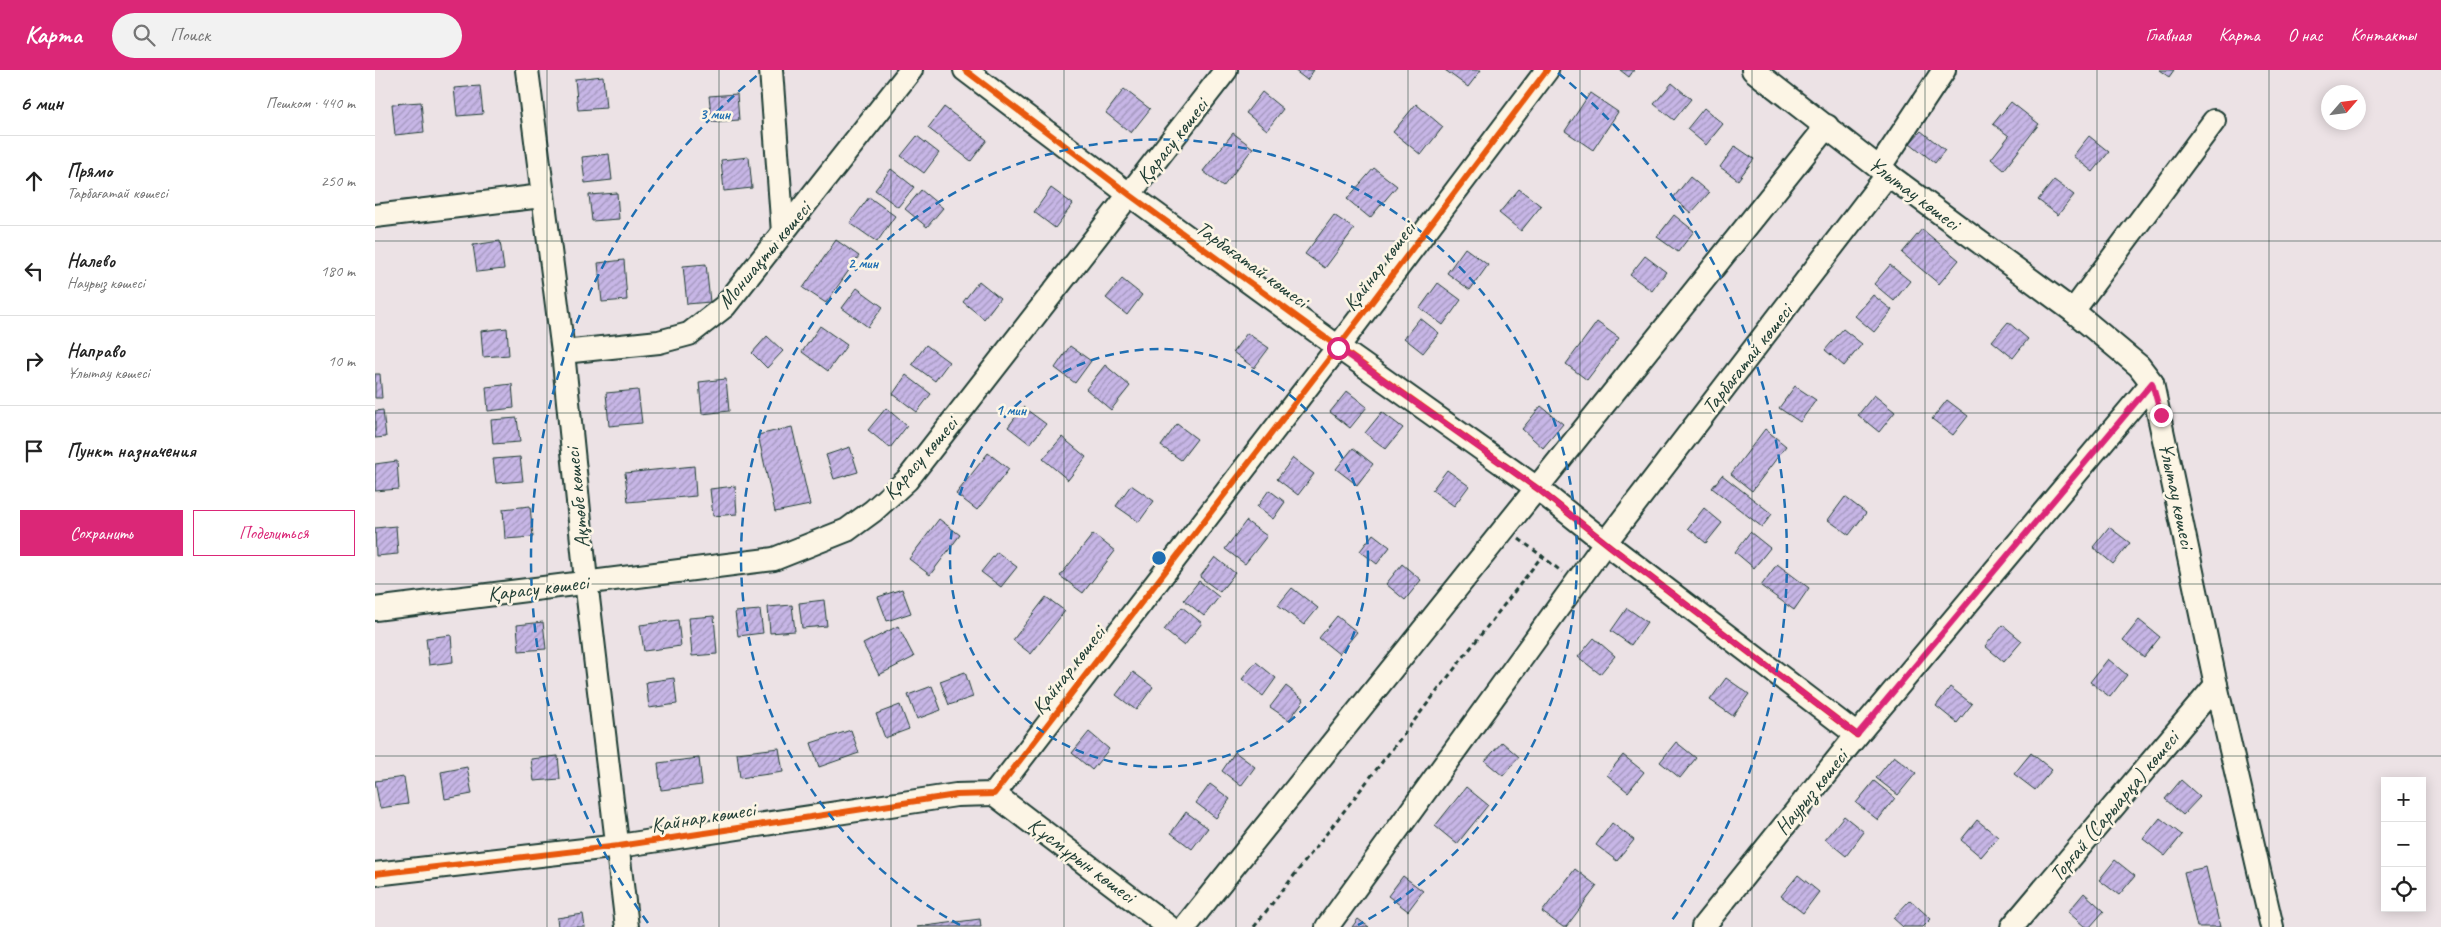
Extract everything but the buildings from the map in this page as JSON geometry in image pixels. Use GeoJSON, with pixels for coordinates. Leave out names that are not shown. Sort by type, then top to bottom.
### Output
{"type":"FeatureCollection","features":[{"type":"Feature","properties":{"kind":"street","name":"Ақтөбе көшесі"},"geometry":{"type":"LineString","coordinates":[[527,70],[563,352],[586,581],[619,846],[627,927]]}},
{"type":"Feature","properties":{"kind":"street"},"geometry":{"type":"LineString","coordinates":[[771,70],[783,233]]}},
{"type":"Feature","properties":{"kind":"street","name":"Моншақты көшесі"},"geometry":{"type":"LineString","coordinates":[[563,352],[659,342],[689,334],[725,306],[911,70]]}},
{"type":"Feature","properties":{"kind":"street","name":"Тарбағатай көшесі"},"geometry":{"type":"LineString","coordinates":[[965,70],[1130,195],[1338,348],[1538,489],[1605,543],[1857,735]]}},
{"type":"Feature","properties":{"kind":"street","name":"Қарасу көшесі"},"geometry":{"type":"LineString","coordinates":[[375,609],[586,581],[774,559],[847,530],[873,511],[907,480],[1226,70]]}},
{"type":"Feature","properties":{"kind":"street","name":"Қайнар көшесі"},"geometry":{"type":"LineString","coordinates":[[375,874],[619,846],[956,795],[994,794],[1338,348],[1547,70]]}},
{"type":"Feature","properties":{"kind":"street","name":"Ұлытау көшесі"},"geometry":{"type":"LineString","coordinates":[[1753,70],[1884,171],[2073,312],[2139,366],[2152,383],[2215,685],[2272,927]]}},
{"type":"Feature","properties":{"kind":"street","name":"Тарбағатай көшесі"},"geometry":{"type":"LineString","coordinates":[[1605,543],[1884,171],[1944,70]]}},
{"type":"Feature","properties":{"kind":"street"},"geometry":{"type":"LineString","coordinates":[[2073,312],[2214,121]]}},
{"type":"Feature","properties":{"kind":"street"},"geometry":{"type":"LineString","coordinates":[[1185,927],[1503,527],[1538,489],[1827,126]]}},
{"type":"Feature","properties":{"kind":"street"},"geometry":{"type":"LineString","coordinates":[[375,216],[542,196]]}},
{"type":"Feature","properties":{"kind":"street","name":"Наурыз көшесі"},"geometry":{"type":"LineString","coordinates":[[1703,927],[1857,735],[2152,383]]}},
{"type":"Feature","properties":{"kind":"street"},"geometry":{"type":"LineString","coordinates":[[1327,927],[1605,543]]}},
{"type":"Feature","properties":{"kind":"street","name":"Торғай (Сарыарқа) көшесі"},"geometry":{"type":"LineString","coordinates":[[2012,927],[2215,685]]}},
{"type":"Feature","properties":{"kind":"street","name":"Құсмұрын көшесі"},"geometry":{"type":"LineString","coordinates":[[994,794],[1169,927]]}},
{"type":"Feature","properties":{"kind":"path"},"geometry":{"type":"LineString","coordinates":[[1503,527],[1577,584]]}},
{"type":"Feature","properties":{"kind":"path"},"geometry":{"type":"LineString","coordinates":[[1254,927],[1542,556]]}},
{"type":"Feature","properties":{"kind":"cycle path"},"geometry":{"type":"LineString","coordinates":[[965,70],[1130,195],[1338,347],[1538,489],[1857,735]]}},
{"type":"Feature","properties":{"kind":"cycle path"},"geometry":{"type":"LineString","coordinates":[[375,874],[619,846],[956,795],[994,794],[1338,347],[1547,70]]}},
{"type":"Feature","properties":{"kind":"route"},"geometry":{"type":"LineString","coordinates":[[1338,348],[1538,489],[1857,735],[2152,383],[2161,415]]}}]}
